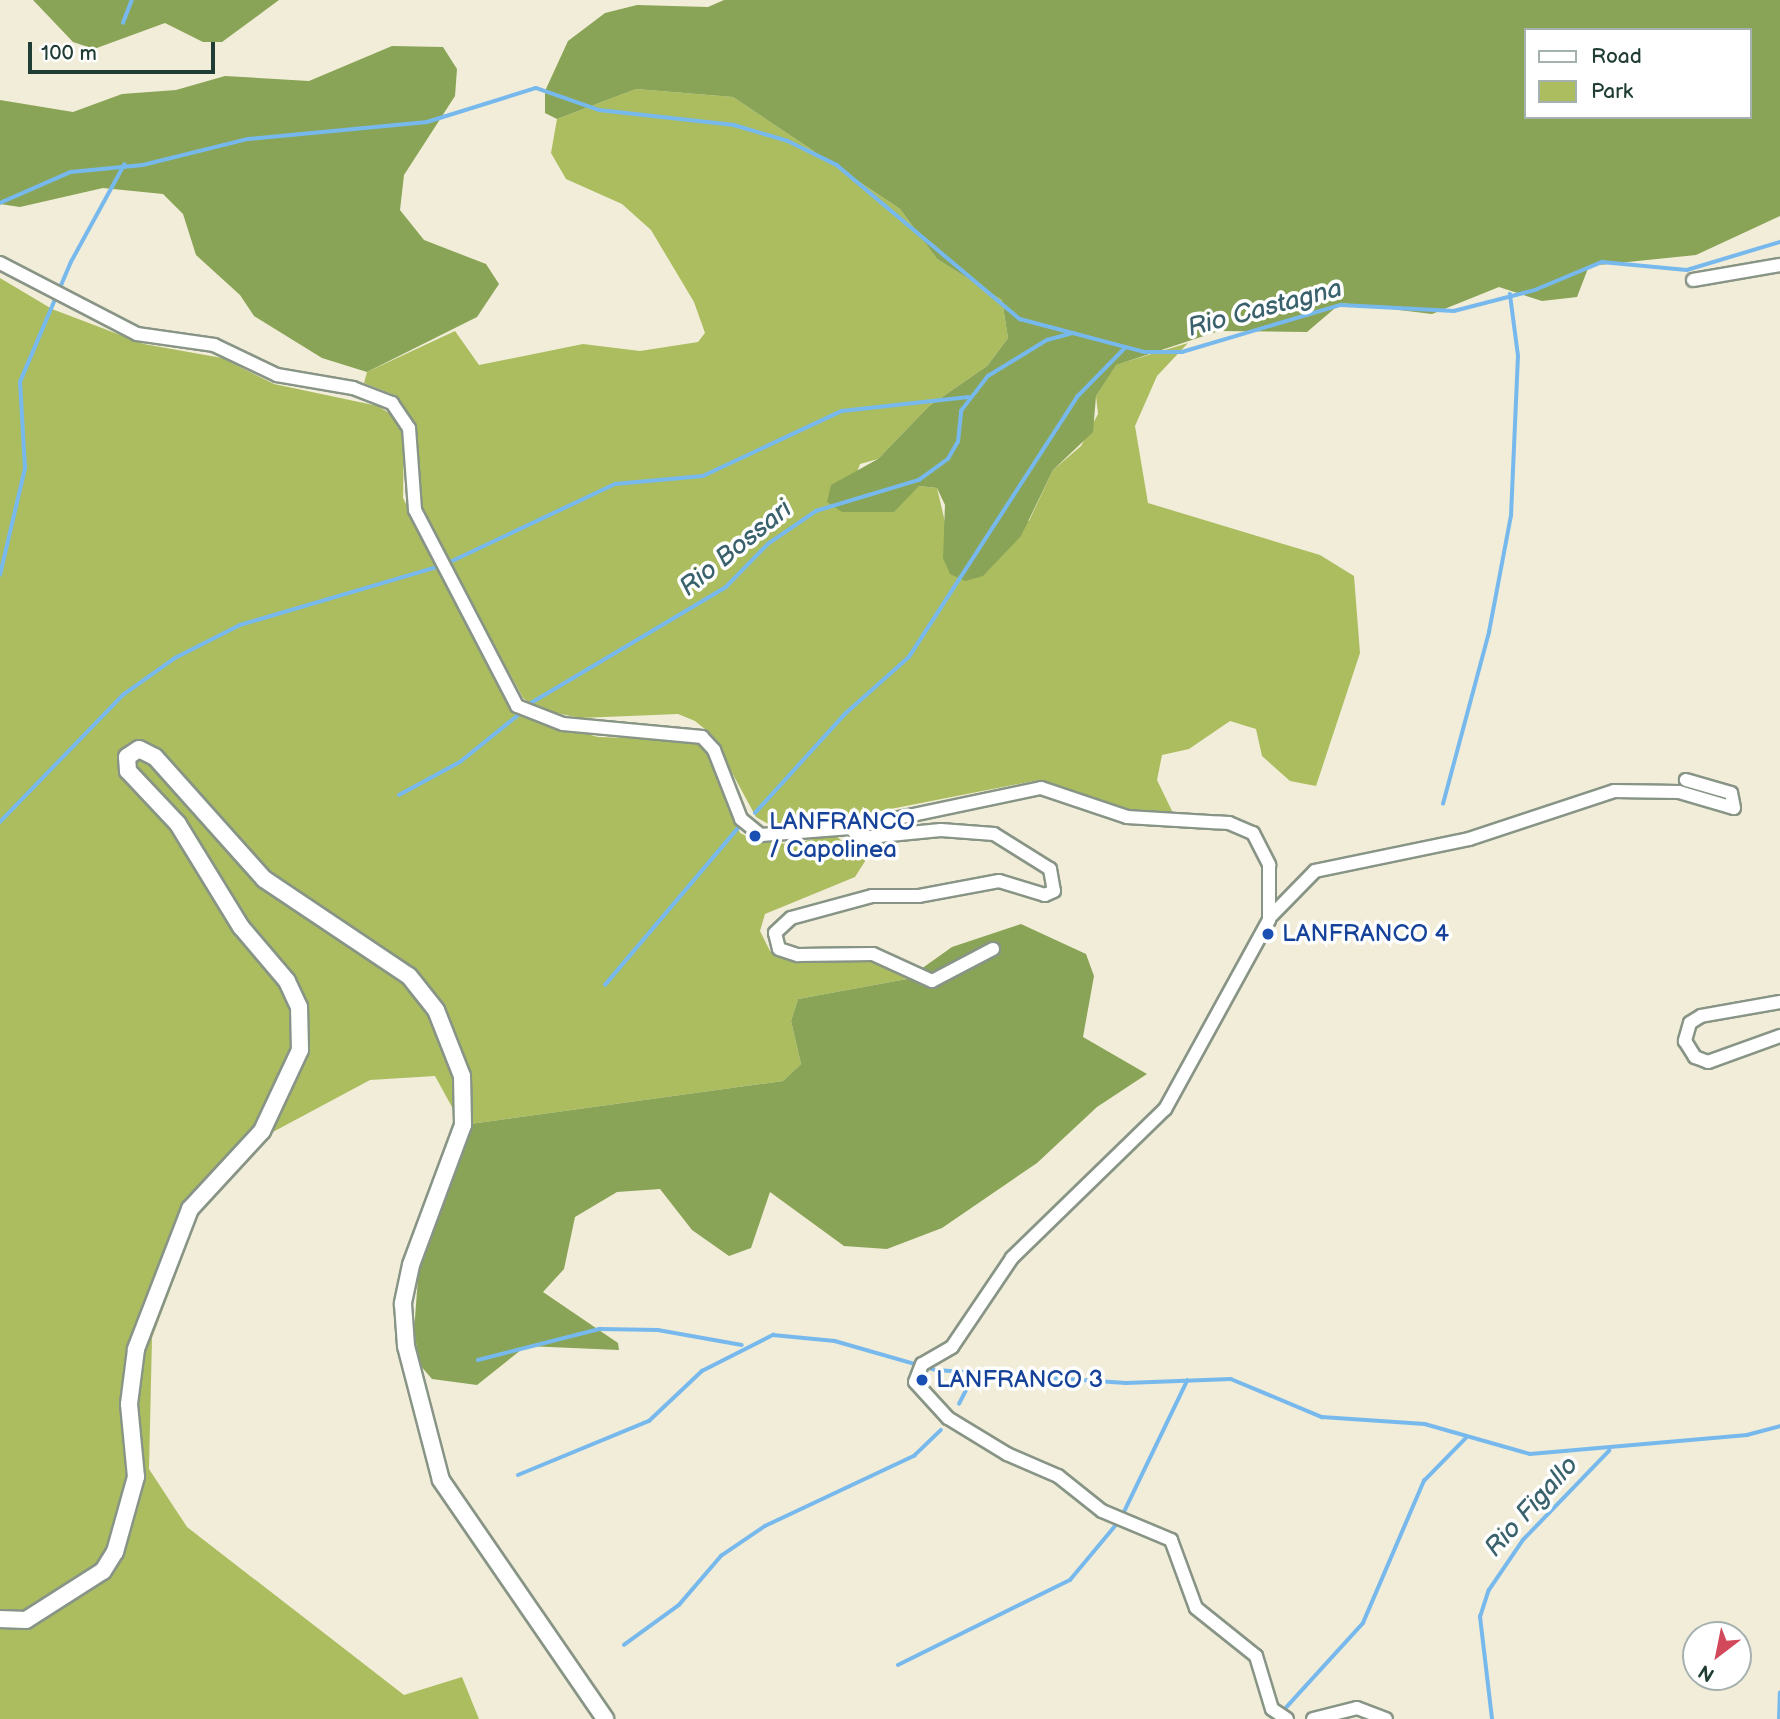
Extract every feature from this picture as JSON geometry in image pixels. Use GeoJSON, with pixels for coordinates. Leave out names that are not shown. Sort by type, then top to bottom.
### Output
{"type":"FeatureCollection","features":[{"type":"Feature","properties":{"kind":"main road"},"geometry":{"type":"LineString","coordinates":[[0,1619],[26,1620],[103,1570],[115,1552],[136,1478],[129,1404],[136,1349],[190,1209],[262,1131],[300,1050],[299,1007],[287,981],[241,927],[178,824],[128,771],[127,757],[139,750],[155,757],[264,879],[408,976],[436,1010],[462,1076],[463,1125],[411,1265],[403,1304],[406,1346],[441,1480],[605,1719]]}},
{"type":"Feature","properties":{"kind":"street"},"geometry":{"type":"LineString","coordinates":[[0,263],[137,334],[214,345],[277,375],[353,388],[392,403],[409,428],[415,510],[517,706],[563,724],[702,737],[714,750],[741,819],[761,835],[850,828],[1041,788],[1127,817],[1229,823],[1252,833],[1265,851],[1269,919]]}},
{"type":"Feature","properties":{"kind":"street"},"geometry":{"type":"LineString","coordinates":[[1693,280],[1780,265]]}},
{"type":"Feature","properties":{"kind":"street"},"geometry":{"type":"LineString","coordinates":[[1287,1719],[1272,1709],[1256,1656],[1196,1608],[1171,1540],[1102,1511],[1058,1476],[1007,1454],[948,1418],[915,1382],[922,1364],[952,1347],[1012,1258],[1165,1109],[1269,919],[1291,888],[1315,871],[1469,839],[1614,790],[1679,792],[1734,808],[1731,793],[1686,780]]}},
{"type":"Feature","properties":{"kind":"street"},"geometry":{"type":"LineString","coordinates":[[850,828],[859,838],[941,830],[994,835],[1050,869],[1054,891],[1045,895],[999,881],[919,895],[872,896],[791,918],[775,933],[779,949],[798,956],[873,954],[932,981],[993,949]]}},
{"type":"Feature","properties":{"kind":"street"},"geometry":{"type":"LineString","coordinates":[[1780,1002],[1694,1019],[1687,1047],[1708,1062],[1780,1036]]}},
{"type":"Feature","properties":{"kind":"street"},"geometry":{"type":"LineString","coordinates":[[1312,1719],[1357,1708],[1385,1719]]}},
{"type":"Feature","properties":{"kind":"green space"},"geometry":{"type":"Polygon","coordinates":[[[33,0],[279,0],[222,42],[203,42],[165,23],[94,49],[73,42],[33,0]]]}},
{"type":"Feature","properties":{"kind":"green space"},"geometry":{"type":"Polygon","coordinates":[[[724,0],[1780,0],[1780,216],[1696,255],[1589,266],[1577,297],[1542,301],[1499,287],[1432,314],[1341,303],[1307,332],[1219,331],[1116,365],[1096,396],[1093,432],[1053,470],[1021,536],[983,576],[965,581],[950,574],[943,558],[945,505],[937,488],[919,486],[894,512],[842,512],[827,502],[831,485],[878,459],[929,406],[987,366],[1008,338],[1002,300],[937,259],[900,209],[733,97],[636,89],[557,119],[545,113],[545,91],[568,41],[605,13],[637,5],[708,7],[724,0]]]}},
{"type":"Feature","properties":{"kind":"green space"},"geometry":{"type":"Polygon","coordinates":[[[392,46],[443,47],[457,69],[455,96],[404,175],[400,210],[424,240],[486,264],[499,284],[477,317],[367,372],[322,358],[254,316],[240,295],[196,255],[183,214],[163,194],[103,188],[20,207],[0,204],[0,100],[73,112],[122,94],[176,90],[225,76],[309,81],[392,46]]]}},
{"type":"Feature","properties":{"kind":"green space"},"geometry":{"type":"Polygon","coordinates":[[[636,89],[733,97],[900,209],[937,259],[1002,300],[1008,338],[987,366],[929,406],[878,459],[860,464],[842,512],[877,512],[919,486],[937,488],[945,522],[1029,521],[1053,470],[1081,446],[1098,414],[1096,396],[1115,365],[1188,343],[1157,376],[1135,426],[1148,503],[1320,555],[1354,576],[1360,653],[1316,786],[1290,781],[1262,756],[1256,729],[1230,721],[1189,749],[1162,755],[1157,780],[1173,813],[1168,815],[1130,810],[1039,780],[814,824],[772,826],[756,817],[711,734],[695,721],[678,714],[580,718],[538,709],[523,698],[423,513],[411,418],[397,396],[364,383],[367,372],[455,331],[479,365],[583,344],[640,351],[698,342],[705,333],[694,302],[651,230],[622,204],[566,179],[551,153],[557,119],[636,89]]]}},
{"type":"Feature","properties":{"kind":"green space"},"geometry":{"type":"Polygon","coordinates":[[[0,278],[52,309],[144,344],[222,358],[274,384],[378,406],[395,417],[404,438],[403,498],[511,712],[598,737],[692,740],[710,753],[740,833],[759,842],[792,844],[834,834],[843,842],[876,844],[855,877],[765,914],[760,931],[770,951],[793,960],[876,957],[907,979],[798,999],[791,1021],[801,1064],[783,1081],[470,1124],[458,1118],[435,1076],[370,1080],[271,1133],[199,1213],[152,1338],[149,1469],[187,1527],[404,1695],[462,1677],[479,1719],[0,1719],[0,278]]]}},
{"type":"Feature","properties":{"kind":"green space"},"geometry":{"type":"Polygon","coordinates":[[[1021,924],[1086,954],[1094,976],[1083,1037],[1147,1074],[1097,1107],[1037,1163],[942,1228],[887,1249],[844,1246],[770,1192],[751,1248],[729,1256],[692,1230],[660,1189],[617,1192],[575,1217],[564,1269],[543,1292],[618,1343],[619,1350],[526,1346],[477,1385],[432,1379],[420,1365],[414,1331],[419,1265],[470,1124],[783,1081],[801,1064],[791,1021],[798,999],[907,979],[952,947],[1021,924]]]}},
{"type":"Feature","properties":{"kind":"waterway"},"geometry":{"type":"LineString","coordinates":[[123,23],[132,0]]}},
{"type":"Feature","properties":{"kind":"waterway","name":"Rio Castagna"},"geometry":{"type":"LineString","coordinates":[[0,203],[71,172],[143,165],[248,139],[427,122],[536,88],[599,110],[734,125],[788,141],[837,165],[1020,319],[1145,352],[1182,352],[1341,305],[1454,311],[1535,290],[1602,262],[1687,270],[1780,242]]}},
{"type":"Feature","properties":{"kind":"waterway"},"geometry":{"type":"LineString","coordinates":[[0,575],[25,468],[20,382],[71,262],[124,165]]}},
{"type":"Feature","properties":{"kind":"waterway"},"geometry":{"type":"LineString","coordinates":[[1443,804],[1489,632],[1511,516],[1518,356],[1510,295]]}},
{"type":"Feature","properties":{"kind":"waterway","name":"Rio Bossari"},"geometry":{"type":"LineString","coordinates":[[531,703],[726,587],[768,544],[816,511],[919,480],[948,459],[958,442],[961,411],[988,376],[1047,340],[1073,333]]}},
{"type":"Feature","properties":{"kind":"waterway"},"geometry":{"type":"LineString","coordinates":[[755,813],[846,713],[909,657],[1077,397],[1125,348]]}},
{"type":"Feature","properties":{"kind":"waterway"},"geometry":{"type":"LineString","coordinates":[[448,563],[615,484],[703,476],[842,411],[968,397]]}},
{"type":"Feature","properties":{"kind":"waterway"},"geometry":{"type":"LineString","coordinates":[[0,822],[123,695],[175,658],[240,625],[441,566]]}},
{"type":"Feature","properties":{"kind":"waterway"},"geometry":{"type":"LineString","coordinates":[[399,795],[460,762],[521,713]]}},
{"type":"Feature","properties":{"kind":"waterway"},"geometry":{"type":"LineString","coordinates":[[605,985],[740,826]]}},
{"type":"Feature","properties":{"kind":"waterway"},"geometry":{"type":"LineString","coordinates":[[478,1360],[600,1329],[658,1330],[742,1345]]}},
{"type":"Feature","properties":{"kind":"waterway"},"geometry":{"type":"LineString","coordinates":[[518,1475],[649,1421],[702,1371],[773,1335],[835,1341],[936,1370],[1126,1383],[1231,1379],[1322,1417],[1425,1424],[1530,1454],[1747,1435],[1780,1426]]}},
{"type":"Feature","properties":{"kind":"waterway"},"geometry":{"type":"LineString","coordinates":[[959,1404],[975,1372]]}},
{"type":"Feature","properties":{"kind":"waterway"},"geometry":{"type":"LineString","coordinates":[[1123,1514],[1187,1381]]}},
{"type":"Feature","properties":{"kind":"waterway"},"geometry":{"type":"LineString","coordinates":[[624,1645],[679,1605],[721,1556],[765,1526],[914,1456],[941,1430]]}},
{"type":"Feature","properties":{"kind":"waterway"},"geometry":{"type":"LineString","coordinates":[[1283,1711],[1363,1623],[1424,1481],[1466,1438]]}},
{"type":"Feature","properties":{"kind":"waterway","name":"Rio Figallo"},"geometry":{"type":"LineString","coordinates":[[1492,1719],[1480,1617],[1489,1590],[1523,1540],[1609,1451]]}},
{"type":"Feature","properties":{"kind":"waterway"},"geometry":{"type":"LineString","coordinates":[[898,1665],[1070,1580],[1116,1525]]}},
{"type":"Feature","properties":{"kind":"waterway"},"geometry":{"type":"LineString","coordinates":[[1779,1719],[1780,1693]]}},
{"type":"Feature","properties":{"kind":"place","name":"LANFRANCO / Capolinea"},"geometry":{"type":"Point","coordinates":[755,836]}},
{"type":"Feature","properties":{"kind":"place","name":"LANFRANCO 4"},"geometry":{"type":"Point","coordinates":[1268,934]}},
{"type":"Feature","properties":{"kind":"place","name":"LANFRANCO 3"},"geometry":{"type":"Point","coordinates":[922,1380]}}]}
